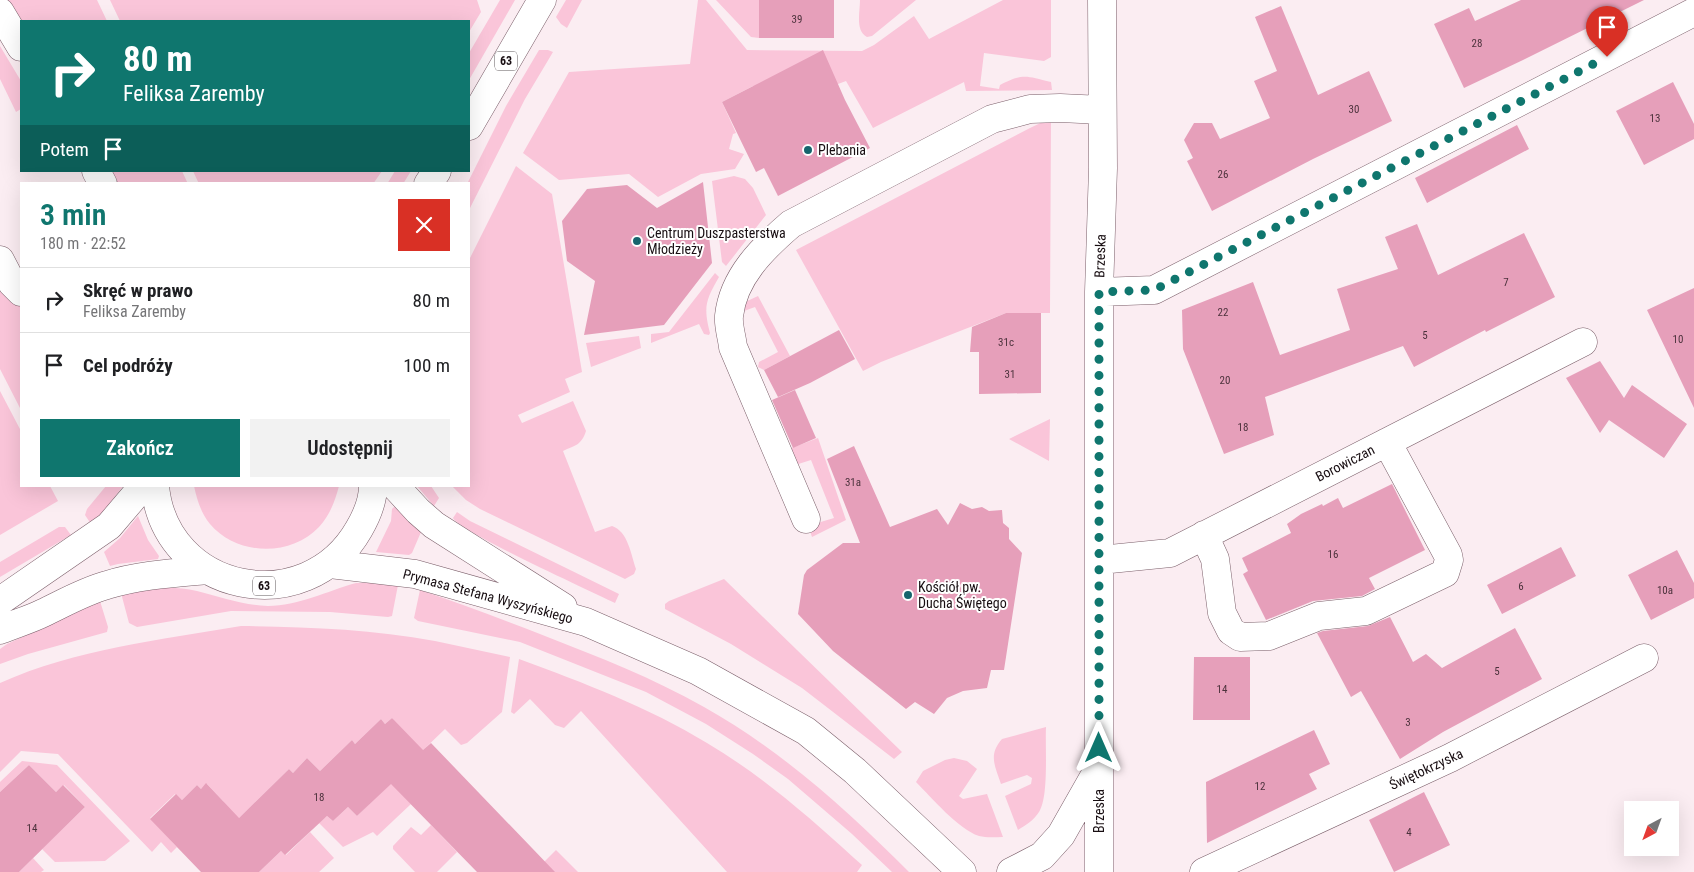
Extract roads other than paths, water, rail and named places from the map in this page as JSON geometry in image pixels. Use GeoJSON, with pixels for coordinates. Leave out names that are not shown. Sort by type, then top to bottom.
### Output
{"type":"FeatureCollection","features":[{"type":"Feature","properties":{"kind":"street","name":"63"},"geometry":{"type":"LineString","coordinates":[[470,123],[542,0]]}},
{"type":"Feature","properties":{"kind":"street","name":"Brzeska"},"geometry":{"type":"LineString","coordinates":[[1099,872],[1099,292],[1102,0]]}},
{"type":"Feature","properties":{"kind":"street"},"geometry":{"type":"LineString","coordinates":[[0,12],[20,45]]}},
{"type":"Feature","properties":{"kind":"street"},"geometry":{"type":"LineString","coordinates":[[1099,292],[1154,290],[1694,12]]}},
{"type":"Feature","properties":{"kind":"street"},"geometry":{"type":"LineString","coordinates":[[806,519],[733,347],[729,317],[734,294],[746,270],[767,244],[791,224],[992,119],[1030,109],[1102,110]]}},
{"type":"Feature","properties":{"kind":"street"},"geometry":{"type":"LineString","coordinates":[[0,260],[12,282],[20,291]]}},
{"type":"Feature","properties":{"kind":"street","name":"Borowiczan"},"geometry":{"type":"LineString","coordinates":[[1100,560],[1170,553],[1583,342]]}},
{"type":"Feature","properties":{"kind":"street"},"geometry":{"type":"LineString","coordinates":[[1204,535],[1215,559],[1222,613],[1231,631],[1240,637],[1269,636],[1319,616],[1366,611],[1445,573],[1449,560],[1448,555],[1387,442]]}},
{"type":"Feature","properties":{"kind":"street"},"geometry":{"type":"LineString","coordinates":[[0,602],[109,526],[142,487]]}},
{"type":"Feature","properties":{"kind":"street","name":"63"},"geometry":{"type":"LineString","coordinates":[[155,487],[156,501],[167,528],[184,552],[207,570],[237,583],[270,586],[302,580],[330,564],[351,544],[366,518],[373,487]]}},
{"type":"Feature","properties":{"kind":"street","name":"Prymasa Stefana Wyszyńskiego"},"geometry":{"type":"LineString","coordinates":[[396,487],[434,525],[586,622]]}},
{"type":"Feature","properties":{"kind":"street","name":"Prymasa Stefana Wyszyńskiego"},"geometry":{"type":"LineString","coordinates":[[330,564],[414,574],[586,622],[698,672],[806,731],[855,771],[963,869]]}},
{"type":"Feature","properties":{"kind":"street","name":"63"},"geometry":{"type":"LineString","coordinates":[[0,630],[107,584],[128,579],[207,570]]}},
{"type":"Feature","properties":{"kind":"street","name":"Świętokrzyska"},"geometry":{"type":"LineString","coordinates":[[1204,872],[1450,758],[1644,658]]}},
{"type":"Feature","properties":{"kind":"street"},"geometry":{"type":"LineString","coordinates":[[1011,872],[1042,856],[1061,835],[1099,767]]}},
{"type":"Feature","properties":{"kind":"place","name":"Plebania"},"geometry":{"type":"Point","coordinates":[808,150]}},
{"type":"Feature","properties":{"kind":"place","name":"Centrum Duszpasterstwa Młodzieży"},"geometry":{"type":"Point","coordinates":[637,241]}},
{"type":"Feature","properties":{"kind":"place","name":"Kościół pw. Ducha Świętego"},"geometry":{"type":"Point","coordinates":[908,595]}}]}
